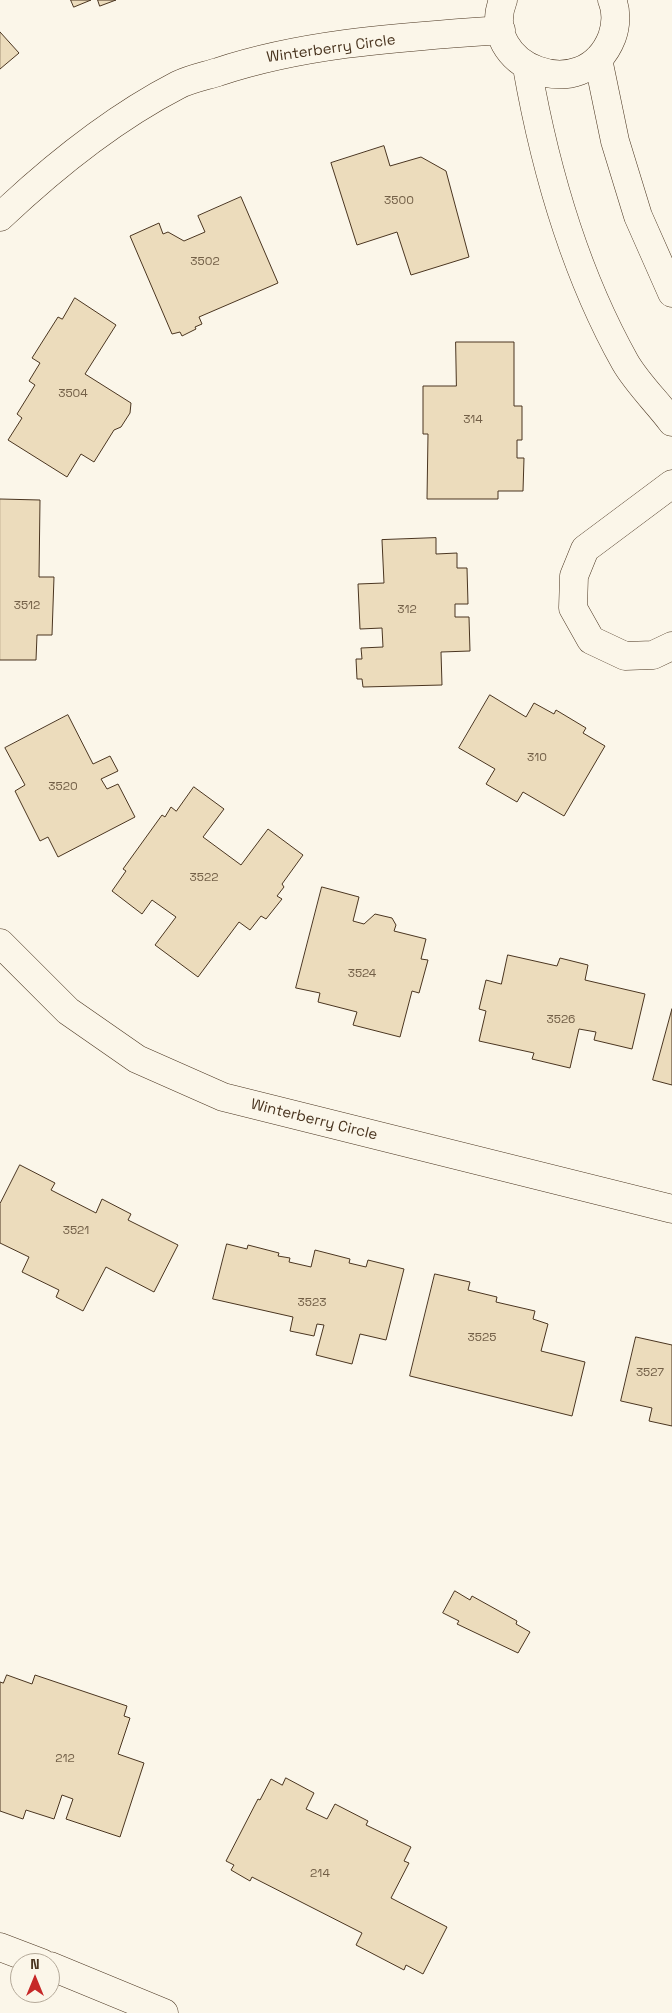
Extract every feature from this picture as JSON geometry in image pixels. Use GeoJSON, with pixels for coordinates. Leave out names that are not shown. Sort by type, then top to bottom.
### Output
{"type":"FeatureCollection","features":[{"type":"Feature","properties":{"kind":"street"},"geometry":{"type":"LineString","coordinates":[[504,0],[500,8],[501,30],[510,51],[527,66],[548,75],[570,75],[591,65],[607,49],[615,28],[615,6],[612,0]]}},
{"type":"Feature","properties":{"kind":"street","name":"Winterberry Circle"},"geometry":{"type":"LineString","coordinates":[[0,217],[86,142],[179,85],[236,66],[290,52],[423,36],[501,30]]}},
{"type":"Feature","properties":{"kind":"street"},"geometry":{"type":"LineString","coordinates":[[598,59],[615,142],[638,216],[672,293]]}},
{"type":"Feature","properties":{"kind":"street"},"geometry":{"type":"LineString","coordinates":[[527,66],[534,110],[559,206],[587,286],[626,364],[672,422]]}},
{"type":"Feature","properties":{"kind":"street"},"geometry":{"type":"LineString","coordinates":[[672,484],[585,549],[574,576],[573,608],[591,640],[625,656],[652,655],[672,646]]}},
{"type":"Feature","properties":{"kind":"street","name":"Winterberry Circle"},"geometry":{"type":"LineString","coordinates":[[0,943],[68,1011],[137,1059],[223,1097],[672,1209]]}},
{"type":"Feature","properties":{"kind":"street"},"geometry":{"type":"LineString","coordinates":[[0,1947],[16,1953]]}},
{"type":"Feature","properties":{"kind":"street"},"geometry":{"type":"LineString","coordinates":[[60,1970],[164,2013]]}},
{"type":"Feature","properties":{"kind":"building"},"geometry":{"type":"Polygon","coordinates":[[[71,0],[91,0],[74,7],[71,0]]]}},
{"type":"Feature","properties":{"kind":"building"},"geometry":{"type":"Polygon","coordinates":[[[98,0],[116,0],[100,6],[98,0]]]}},
{"type":"Feature","properties":{"kind":"building"},"geometry":{"type":"Polygon","coordinates":[[[0,32],[19,53],[0,69],[0,32]]]}},
{"type":"Feature","properties":{"kind":"building"},"geometry":{"type":"Polygon","coordinates":[[[384,146],[390,166],[421,157],[446,171],[469,257],[411,275],[397,232],[357,245],[331,163],[384,146]]]}},
{"type":"Feature","properties":{"kind":"building"},"geometry":{"type":"Polygon","coordinates":[[[241,197],[278,283],[199,317],[202,324],[182,336],[180,332],[172,334],[130,236],[159,223],[163,234],[168,232],[184,241],[205,232],[198,216],[241,197]]]}},
{"type":"Feature","properties":{"kind":"building"},"geometry":{"type":"Polygon","coordinates":[[[75,298],[116,325],[85,374],[131,403],[130,413],[121,427],[114,430],[94,462],[81,454],[67,477],[8,440],[22,418],[17,414],[35,385],[29,381],[40,363],[32,358],[58,317],[62,319],[75,298]]]}},
{"type":"Feature","properties":{"kind":"building"},"geometry":{"type":"Polygon","coordinates":[[[456,342],[514,342],[514,406],[522,406],[522,440],[517,440],[517,458],[524,458],[523,491],[498,491],[498,499],[427,499],[428,434],[423,434],[423,386],[456,386],[456,342]]]}},
{"type":"Feature","properties":{"kind":"building"},"geometry":{"type":"Polygon","coordinates":[[[0,499],[40,500],[39,577],[54,577],[52,635],[37,635],[36,660],[0,660],[0,499]]]}},
{"type":"Feature","properties":{"kind":"building"},"geometry":{"type":"Polygon","coordinates":[[[436,538],[436,554],[457,553],[457,568],[467,568],[468,604],[455,604],[455,617],[469,617],[470,651],[441,652],[442,685],[363,687],[362,679],[357,679],[356,659],[362,659],[361,648],[383,647],[382,628],[360,629],[358,584],[384,583],[382,540],[436,538]]]}},
{"type":"Feature","properties":{"kind":"building"},"geometry":{"type":"Polygon","coordinates":[[[490,695],[526,717],[534,703],[554,714],[556,710],[586,728],[583,733],[605,746],[564,816],[523,792],[517,802],[486,784],[495,769],[459,748],[490,695]]]}},
{"type":"Feature","properties":{"kind":"building"},"geometry":{"type":"Polygon","coordinates":[[[68,715],[93,764],[110,756],[118,771],[101,779],[107,789],[118,784],[135,817],[58,857],[48,837],[40,841],[15,791],[25,785],[5,748],[68,715]]]}},
{"type":"Feature","properties":{"kind":"building"},"geometry":{"type":"Polygon","coordinates":[[[194,787],[224,809],[203,837],[241,865],[268,829],[303,855],[282,884],[284,887],[277,896],[282,899],[266,919],[261,916],[250,930],[239,922],[198,977],[155,945],[176,917],[152,900],[142,914],[112,891],[126,871],[123,869],[162,815],[165,817],[171,807],[176,811],[194,787]]]}},
{"type":"Feature","properties":{"kind":"building"},"geometry":{"type":"Polygon","coordinates":[[[322,887],[359,897],[353,921],[364,924],[375,914],[392,918],[396,925],[394,931],[426,939],[421,959],[428,960],[419,993],[412,991],[400,1037],[353,1025],[357,1012],[318,1002],[320,993],[296,988],[322,887]]]}},
{"type":"Feature","properties":{"kind":"building"},"geometry":{"type":"Polygon","coordinates":[[[508,955],[557,966],[560,958],[588,965],[585,980],[645,994],[632,1049],[594,1040],[596,1032],[579,1029],[570,1068],[532,1059],[534,1053],[479,1041],[486,1011],[479,1009],[486,980],[501,984],[508,955]]]}},
{"type":"Feature","properties":{"kind":"building"},"geometry":{"type":"Polygon","coordinates":[[[672,1009],[672,1085],[653,1080],[672,1009]]]}},
{"type":"Feature","properties":{"kind":"building"},"geometry":{"type":"Polygon","coordinates":[[[20,1165],[55,1183],[51,1190],[96,1213],[102,1199],[131,1214],[128,1220],[178,1245],[154,1292],[106,1267],[83,1311],[56,1297],[59,1290],[22,1272],[29,1257],[0,1243],[0,1204],[20,1165]]]}},
{"type":"Feature","properties":{"kind":"building"},"geometry":{"type":"Polygon","coordinates":[[[227,1244],[247,1249],[248,1245],[279,1253],[278,1256],[290,1258],[289,1262],[311,1267],[315,1250],[350,1259],[349,1263],[366,1267],[368,1260],[404,1269],[386,1340],[360,1334],[352,1364],[316,1355],[324,1325],[317,1324],[314,1336],[290,1331],[293,1317],[213,1299],[227,1244]]]}},
{"type":"Feature","properties":{"kind":"building"},"geometry":{"type":"Polygon","coordinates":[[[435,1274],[470,1282],[468,1290],[497,1297],[496,1302],[535,1311],[533,1319],[548,1324],[541,1351],[585,1362],[572,1416],[410,1376],[435,1274]]]}},
{"type":"Feature","properties":{"kind":"building"},"geometry":{"type":"Polygon","coordinates":[[[636,1337],[672,1345],[672,1426],[649,1421],[652,1408],[621,1401],[636,1337]]]}},
{"type":"Feature","properties":{"kind":"building"},"geometry":{"type":"Polygon","coordinates":[[[455,1591],[470,1600],[472,1596],[517,1621],[516,1624],[530,1632],[518,1653],[457,1624],[459,1621],[443,1613],[455,1591]]]}},
{"type":"Feature","properties":{"kind":"building"},"geometry":{"type":"Polygon","coordinates":[[[7,1675],[32,1684],[35,1675],[127,1706],[124,1716],[130,1718],[118,1754],[144,1763],[120,1837],[66,1819],[73,1799],[62,1795],[54,1819],[26,1810],[23,1819],[0,1811],[0,1682],[3,1683],[7,1675]]]}},
{"type":"Feature","properties":{"kind":"building"},"geometry":{"type":"Polygon","coordinates":[[[286,1778],[314,1793],[306,1809],[327,1819],[335,1804],[368,1821],[366,1825],[411,1847],[404,1861],[409,1863],[391,1898],[447,1927],[423,1974],[406,1965],[404,1970],[356,1945],[362,1933],[252,1877],[250,1881],[231,1870],[234,1865],[226,1861],[258,1799],[260,1800],[271,1779],[282,1785],[286,1778]]]}}]}
